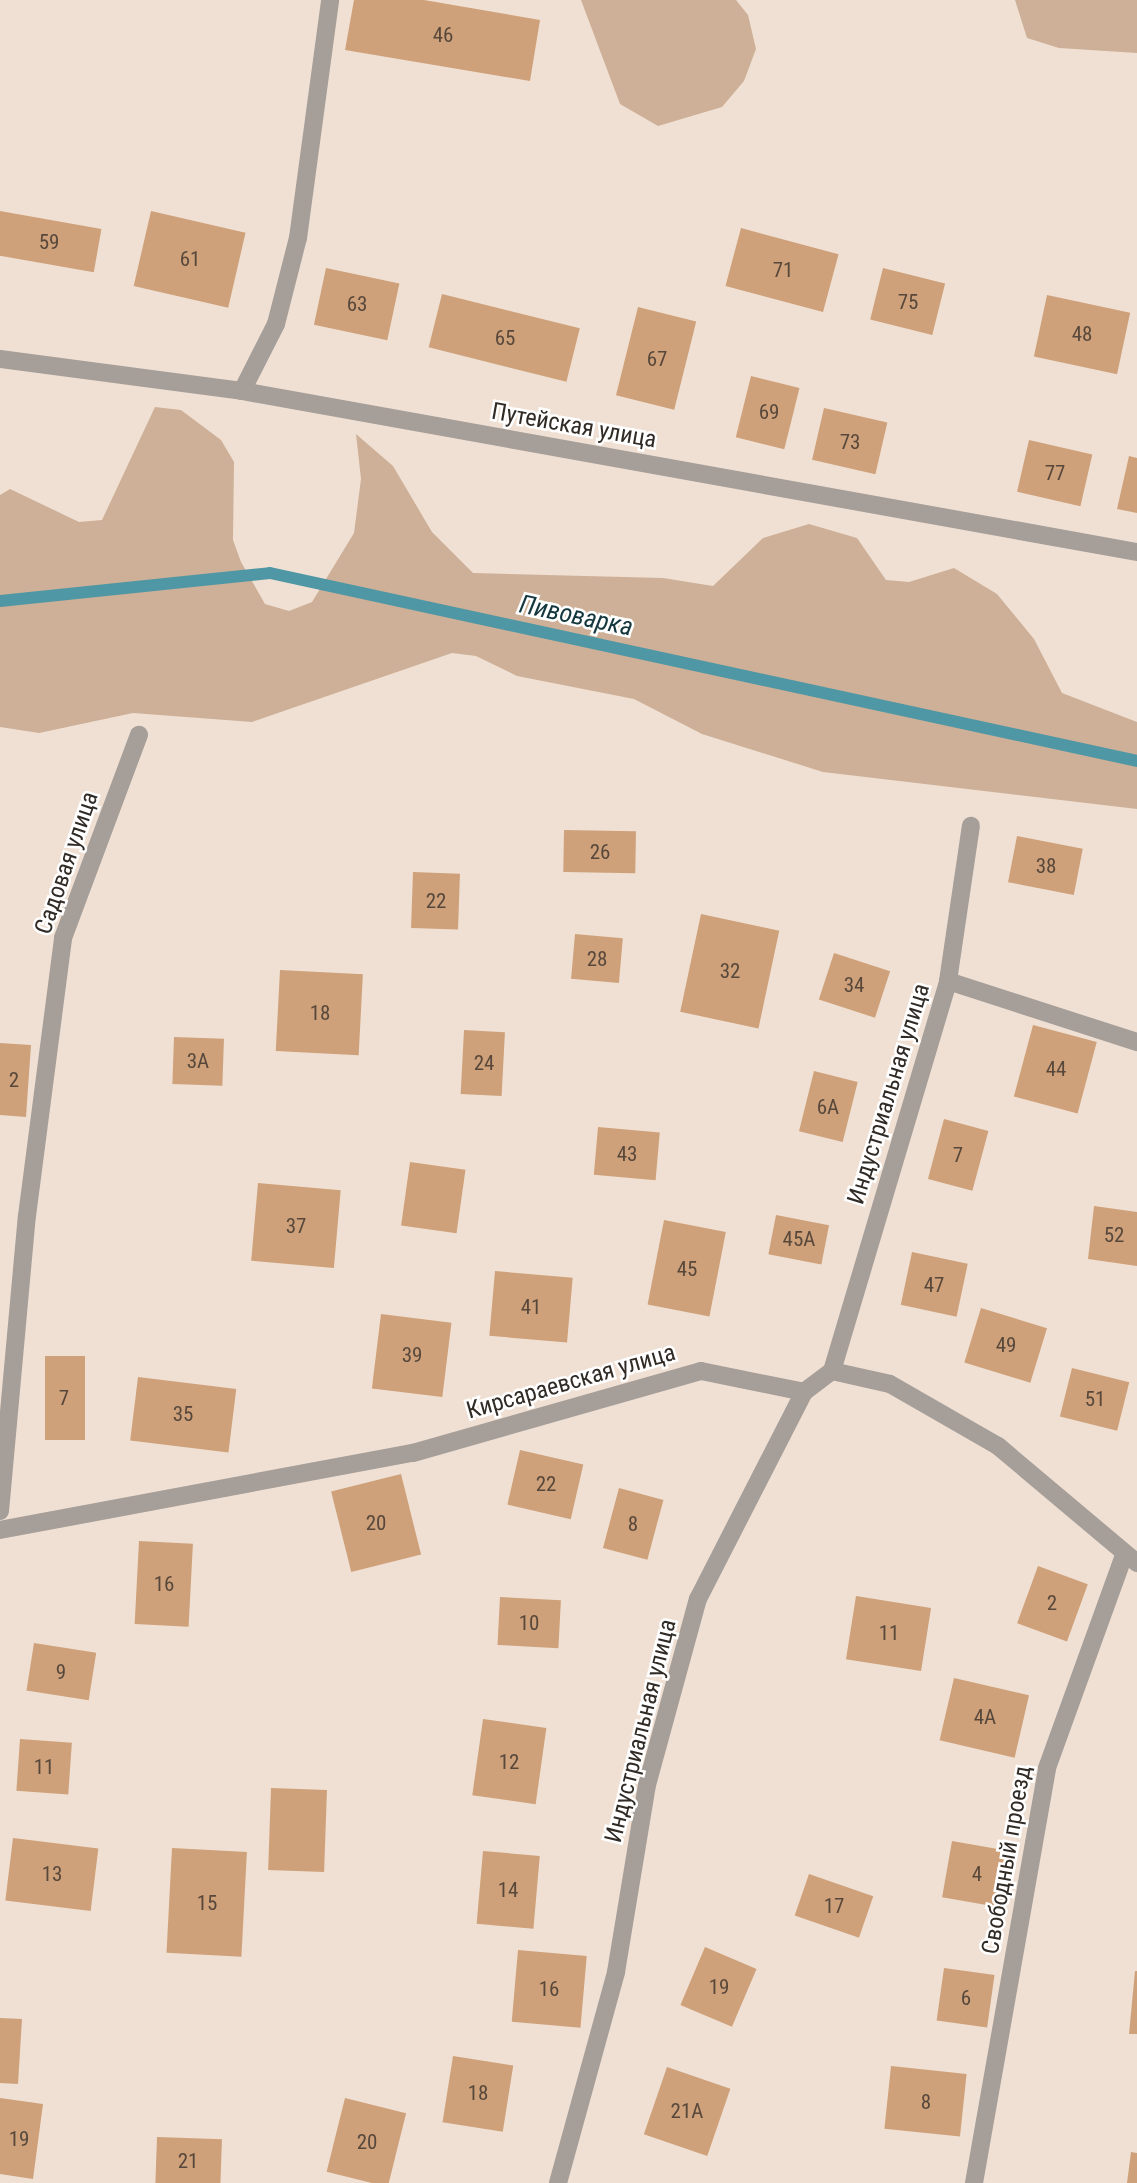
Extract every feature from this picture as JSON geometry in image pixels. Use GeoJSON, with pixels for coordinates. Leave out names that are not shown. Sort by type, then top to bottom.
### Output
{"type":"FeatureCollection","features":[{"type":"Feature","properties":{"kind":"street"},"geometry":{"type":"LineString","coordinates":[[242,391],[276,324],[298,237],[330,0]]}},
{"type":"Feature","properties":{"kind":"street","name":"Путейская улица"},"geometry":{"type":"LineString","coordinates":[[0,359],[242,391],[1137,552]]}},
{"type":"Feature","properties":{"kind":"street","name":"Садовая улица"},"geometry":{"type":"LineString","coordinates":[[0,1511],[27,1216],[63,938],[139,735]]}},
{"type":"Feature","properties":{"kind":"street","name":"Индустриальная улица"},"geometry":{"type":"LineString","coordinates":[[832,1371],[948,981],[971,826]]}},
{"type":"Feature","properties":{"kind":"street"},"geometry":{"type":"LineString","coordinates":[[948,981],[1137,1042]]}},
{"type":"Feature","properties":{"kind":"street","name":"Кирсараевская улица"},"geometry":{"type":"LineString","coordinates":[[0,1530],[413,1453],[701,1371],[804,1392]]}},
{"type":"Feature","properties":{"kind":"street"},"geometry":{"type":"LineString","coordinates":[[804,1392],[832,1371],[890,1384],[998,1446],[1130,1559]]}},
{"type":"Feature","properties":{"kind":"street","name":"Индустриальная улица"},"geometry":{"type":"LineString","coordinates":[[558,2183],[616,1972],[648,1785],[698,1599],[804,1392]]}},
{"type":"Feature","properties":{"kind":"street","name":"Свободный проезд"},"geometry":{"type":"LineString","coordinates":[[974,2183],[1047,1768],[1130,1559]]}},
{"type":"Feature","properties":{"kind":"shaded area"},"geometry":{"type":"Polygon","coordinates":[[[581,0],[736,0],[748,15],[756,49],[744,81],[722,107],[658,126],[620,104],[581,0]]]}},
{"type":"Feature","properties":{"kind":"shaded area"},"geometry":{"type":"Polygon","coordinates":[[[1015,0],[1137,0],[1137,53],[1059,48],[1027,38],[1015,0]]]}},
{"type":"Feature","properties":{"kind":"shaded area"},"geometry":{"type":"Polygon","coordinates":[[[155,407],[181,410],[221,440],[234,462],[233,540],[241,562],[265,604],[289,611],[312,602],[354,533],[361,479],[356,434],[393,466],[432,532],[473,573],[663,578],[713,586],[763,538],[809,524],[857,538],[886,580],[909,582],[954,568],[997,594],[1034,639],[1062,693],[1137,722],[1137,809],[823,772],[702,734],[634,699],[517,676],[476,656],[452,653],[252,722],[133,713],[39,733],[0,727],[0,495],[10,489],[79,522],[102,520],[155,407]]]}},
{"type":"Feature","properties":{"kind":"building"},"geometry":{"type":"Polygon","coordinates":[[[354,0],[424,0],[540,20],[530,81],[345,50],[354,0]]]}},
{"type":"Feature","properties":{"kind":"building"},"geometry":{"type":"Polygon","coordinates":[[[0,211],[101,229],[94,272],[0,256],[0,211]]]}},
{"type":"Feature","properties":{"kind":"building"},"geometry":{"type":"Polygon","coordinates":[[[151,211],[246,233],[228,308],[134,286],[151,211]]]}},
{"type":"Feature","properties":{"kind":"building"},"geometry":{"type":"Polygon","coordinates":[[[741,228],[839,254],[823,312],[725,286],[741,228]]]}},
{"type":"Feature","properties":{"kind":"building"},"geometry":{"type":"Polygon","coordinates":[[[326,268],[399,284],[387,340],[314,325],[326,268]]]}},
{"type":"Feature","properties":{"kind":"building"},"geometry":{"type":"Polygon","coordinates":[[[883,268],[945,283],[932,335],[870,319],[883,268]]]}},
{"type":"Feature","properties":{"kind":"building"},"geometry":{"type":"Polygon","coordinates":[[[442,294],[580,328],[566,382],[429,347],[442,294]]]}},
{"type":"Feature","properties":{"kind":"building"},"geometry":{"type":"Polygon","coordinates":[[[1047,295],[1130,313],[1117,374],[1034,357],[1047,295]]]}},
{"type":"Feature","properties":{"kind":"building"},"geometry":{"type":"Polygon","coordinates":[[[638,307],[696,322],[674,410],[616,395],[638,307]]]}},
{"type":"Feature","properties":{"kind":"building"},"geometry":{"type":"Polygon","coordinates":[[[751,376],[800,388],[784,449],[736,437],[751,376]]]}},
{"type":"Feature","properties":{"kind":"building"},"geometry":{"type":"Polygon","coordinates":[[[824,408],[887,423],[875,474],[812,460],[824,408]]]}},
{"type":"Feature","properties":{"kind":"building"},"geometry":{"type":"Polygon","coordinates":[[[1029,440],[1092,455],[1080,506],[1017,492],[1029,440]]]}},
{"type":"Feature","properties":{"kind":"building"},"geometry":{"type":"Polygon","coordinates":[[[1129,456],[1137,458],[1137,513],[1117,509],[1129,456]]]}},
{"type":"Feature","properties":{"kind":"building"},"geometry":{"type":"Polygon","coordinates":[[[564,830],[636,831],[635,873],[563,872],[564,830]]]}},
{"type":"Feature","properties":{"kind":"building"},"geometry":{"type":"Polygon","coordinates":[[[1017,836],[1083,849],[1074,895],[1008,882],[1017,836]]]}},
{"type":"Feature","properties":{"kind":"building"},"geometry":{"type":"Polygon","coordinates":[[[413,872],[460,874],[458,930],[411,928],[413,872]]]}},
{"type":"Feature","properties":{"kind":"building"},"geometry":{"type":"Polygon","coordinates":[[[701,914],[779,931],[758,1028],[680,1012],[701,914]]]}},
{"type":"Feature","properties":{"kind":"building"},"geometry":{"type":"Polygon","coordinates":[[[575,934],[623,938],[619,983],[571,979],[575,934]]]}},
{"type":"Feature","properties":{"kind":"building"},"geometry":{"type":"Polygon","coordinates":[[[834,953],[890,971],[875,1018],[819,1000],[834,953]]]}},
{"type":"Feature","properties":{"kind":"building"},"geometry":{"type":"Polygon","coordinates":[[[280,970],[363,974],[359,1055],[276,1051],[280,970]]]}},
{"type":"Feature","properties":{"kind":"building"},"geometry":{"type":"Polygon","coordinates":[[[1033,1025],[1097,1042],[1078,1114],[1014,1096],[1033,1025]]]}},
{"type":"Feature","properties":{"kind":"building"},"geometry":{"type":"Polygon","coordinates":[[[464,1030],[505,1032],[502,1096],[461,1094],[464,1030]]]}},
{"type":"Feature","properties":{"kind":"building"},"geometry":{"type":"Polygon","coordinates":[[[174,1037],[224,1039],[222,1086],[172,1084],[174,1037]]]}},
{"type":"Feature","properties":{"kind":"building"},"geometry":{"type":"Polygon","coordinates":[[[0,1043],[31,1045],[26,1117],[0,1115],[0,1043]]]}},
{"type":"Feature","properties":{"kind":"building"},"geometry":{"type":"Polygon","coordinates":[[[814,1071],[858,1082],[843,1142],[799,1131],[814,1071]]]}},
{"type":"Feature","properties":{"kind":"building"},"geometry":{"type":"Polygon","coordinates":[[[944,1119],[988,1131],[972,1191],[928,1179],[944,1119]]]}},
{"type":"Feature","properties":{"kind":"building"},"geometry":{"type":"Polygon","coordinates":[[[598,1127],[660,1132],[656,1180],[594,1175],[598,1127]]]}},
{"type":"Feature","properties":{"kind":"building"},"geometry":{"type":"Polygon","coordinates":[[[410,1162],[465,1170],[457,1233],[401,1225],[410,1162]]]}},
{"type":"Feature","properties":{"kind":"building"},"geometry":{"type":"Polygon","coordinates":[[[258,1183],[341,1190],[334,1268],[251,1261],[258,1183]]]}},
{"type":"Feature","properties":{"kind":"building"},"geometry":{"type":"Polygon","coordinates":[[[1094,1206],[1137,1212],[1137,1266],[1088,1259],[1094,1206]]]}},
{"type":"Feature","properties":{"kind":"building"},"geometry":{"type":"Polygon","coordinates":[[[776,1215],[829,1225],[821,1265],[768,1254],[776,1215]]]}},
{"type":"Feature","properties":{"kind":"building"},"geometry":{"type":"Polygon","coordinates":[[[664,1220],[726,1232],[709,1316],[648,1304],[664,1220]]]}},
{"type":"Feature","properties":{"kind":"building"},"geometry":{"type":"Polygon","coordinates":[[[912,1252],[968,1264],[957,1317],[901,1305],[912,1252]]]}},
{"type":"Feature","properties":{"kind":"building"},"geometry":{"type":"Polygon","coordinates":[[[495,1271],[573,1278],[567,1343],[489,1336],[495,1271]]]}},
{"type":"Feature","properties":{"kind":"building"},"geometry":{"type":"Polygon","coordinates":[[[981,1308],[1047,1328],[1030,1383],[964,1363],[981,1308]]]}},
{"type":"Feature","properties":{"kind":"building"},"geometry":{"type":"Polygon","coordinates":[[[381,1314],[451,1323],[442,1397],[372,1388],[381,1314]]]}},
{"type":"Feature","properties":{"kind":"building"},"geometry":{"type":"Polygon","coordinates":[[[45,1356],[85,1356],[85,1440],[45,1440],[45,1356]]]}},
{"type":"Feature","properties":{"kind":"building"},"geometry":{"type":"Polygon","coordinates":[[[1072,1368],[1129,1382],[1117,1431],[1060,1417],[1072,1368]]]}},
{"type":"Feature","properties":{"kind":"building"},"geometry":{"type":"Polygon","coordinates":[[[138,1377],[236,1389],[228,1453],[130,1441],[138,1377]]]}},
{"type":"Feature","properties":{"kind":"building"},"geometry":{"type":"Polygon","coordinates":[[[520,1450],[583,1465],[571,1519],[507,1505],[520,1450]]]}},
{"type":"Feature","properties":{"kind":"building"},"geometry":{"type":"Polygon","coordinates":[[[401,1474],[421,1555],[351,1572],[331,1491],[401,1474]]]}},
{"type":"Feature","properties":{"kind":"building"},"geometry":{"type":"Polygon","coordinates":[[[619,1488],[663,1500],[647,1560],[603,1548],[619,1488]]]}},
{"type":"Feature","properties":{"kind":"building"},"geometry":{"type":"Polygon","coordinates":[[[139,1541],[193,1544],[189,1627],[135,1624],[139,1541]]]}},
{"type":"Feature","properties":{"kind":"building"},"geometry":{"type":"Polygon","coordinates":[[[1038,1566],[1088,1584],[1067,1641],[1017,1623],[1038,1566]]]}},
{"type":"Feature","properties":{"kind":"building"},"geometry":{"type":"Polygon","coordinates":[[[856,1596],[931,1608],[921,1671],[846,1659],[856,1596]]]}},
{"type":"Feature","properties":{"kind":"building"},"geometry":{"type":"Polygon","coordinates":[[[500,1597],[561,1600],[558,1648],[497,1645],[500,1597]]]}},
{"type":"Feature","properties":{"kind":"building"},"geometry":{"type":"Polygon","coordinates":[[[34,1643],[96,1653],[89,1700],[26,1690],[34,1643]]]}},
{"type":"Feature","properties":{"kind":"building"},"geometry":{"type":"Polygon","coordinates":[[[954,1678],[1029,1695],[1015,1758],[940,1740],[954,1678]]]}},
{"type":"Feature","properties":{"kind":"building"},"geometry":{"type":"Polygon","coordinates":[[[483,1719],[546,1728],[536,1804],[472,1795],[483,1719]]]}},
{"type":"Feature","properties":{"kind":"building"},"geometry":{"type":"Polygon","coordinates":[[[20,1739],[72,1743],[68,1795],[16,1791],[20,1739]]]}},
{"type":"Feature","properties":{"kind":"building"},"geometry":{"type":"Polygon","coordinates":[[[271,1788],[327,1790],[324,1872],[268,1870],[271,1788]]]}},
{"type":"Feature","properties":{"kind":"building"},"geometry":{"type":"Polygon","coordinates":[[[13,1838],[98,1848],[91,1911],[5,1901],[13,1838]]]}},
{"type":"Feature","properties":{"kind":"building"},"geometry":{"type":"Polygon","coordinates":[[[952,1841],[1012,1852],[1002,1908],[942,1897],[952,1841]]]}},
{"type":"Feature","properties":{"kind":"building"},"geometry":{"type":"Polygon","coordinates":[[[172,1848],[247,1852],[241,1957],[167,1953],[172,1848]]]}},
{"type":"Feature","properties":{"kind":"building"},"geometry":{"type":"Polygon","coordinates":[[[483,1851],[540,1856],[533,1929],[477,1924],[483,1851]]]}},
{"type":"Feature","properties":{"kind":"building"},"geometry":{"type":"Polygon","coordinates":[[[809,1874],[873,1896],[859,1938],[795,1916],[809,1874]]]}},
{"type":"Feature","properties":{"kind":"building"},"geometry":{"type":"Polygon","coordinates":[[[705,1947],[757,1969],[732,2027],[680,2005],[705,1947]]]}},
{"type":"Feature","properties":{"kind":"building"},"geometry":{"type":"Polygon","coordinates":[[[518,1950],[587,1956],[580,2028],[512,2022],[518,1950]]]}},
{"type":"Feature","properties":{"kind":"building"},"geometry":{"type":"Polygon","coordinates":[[[944,1968],[995,1975],[987,2028],[937,2020],[944,1968]]]}},
{"type":"Feature","properties":{"kind":"building"},"geometry":{"type":"Polygon","coordinates":[[[1135,1971],[1137,2034],[1129,2034],[1135,1971]]]}},
{"type":"Feature","properties":{"kind":"building"},"geometry":{"type":"Polygon","coordinates":[[[0,2018],[22,2019],[18,2084],[0,2083],[0,2018]]]}},
{"type":"Feature","properties":{"kind":"building"},"geometry":{"type":"Polygon","coordinates":[[[453,2056],[513,2066],[503,2132],[443,2122],[453,2056]]]}},
{"type":"Feature","properties":{"kind":"building"},"geometry":{"type":"Polygon","coordinates":[[[891,2066],[967,2074],[960,2137],[884,2129],[891,2066]]]}},
{"type":"Feature","properties":{"kind":"building"},"geometry":{"type":"Polygon","coordinates":[[[667,2067],[730,2089],[707,2156],[644,2134],[667,2067]]]}},
{"type":"Feature","properties":{"kind":"building"},"geometry":{"type":"Polygon","coordinates":[[[0,2098],[43,2104],[33,2179],[0,2174],[0,2098]]]}},
{"type":"Feature","properties":{"kind":"building"},"geometry":{"type":"Polygon","coordinates":[[[345,2098],[406,2113],[389,2183],[372,2183],[327,2172],[345,2098]]]}},
{"type":"Feature","properties":{"kind":"building"},"geometry":{"type":"Polygon","coordinates":[[[157,2137],[222,2139],[220,2183],[155,2183],[157,2137]]]}},
{"type":"Feature","properties":{"kind":"building"},"geometry":{"type":"Polygon","coordinates":[[[1131,2152],[1137,2153],[1137,2183],[1127,2183],[1131,2152]]]}},
{"type":"Feature","properties":{"kind":"waterway","name":"Пивоварка"},"geometry":{"type":"LineString","coordinates":[[0,601],[270,573],[1137,761]]}}]}
